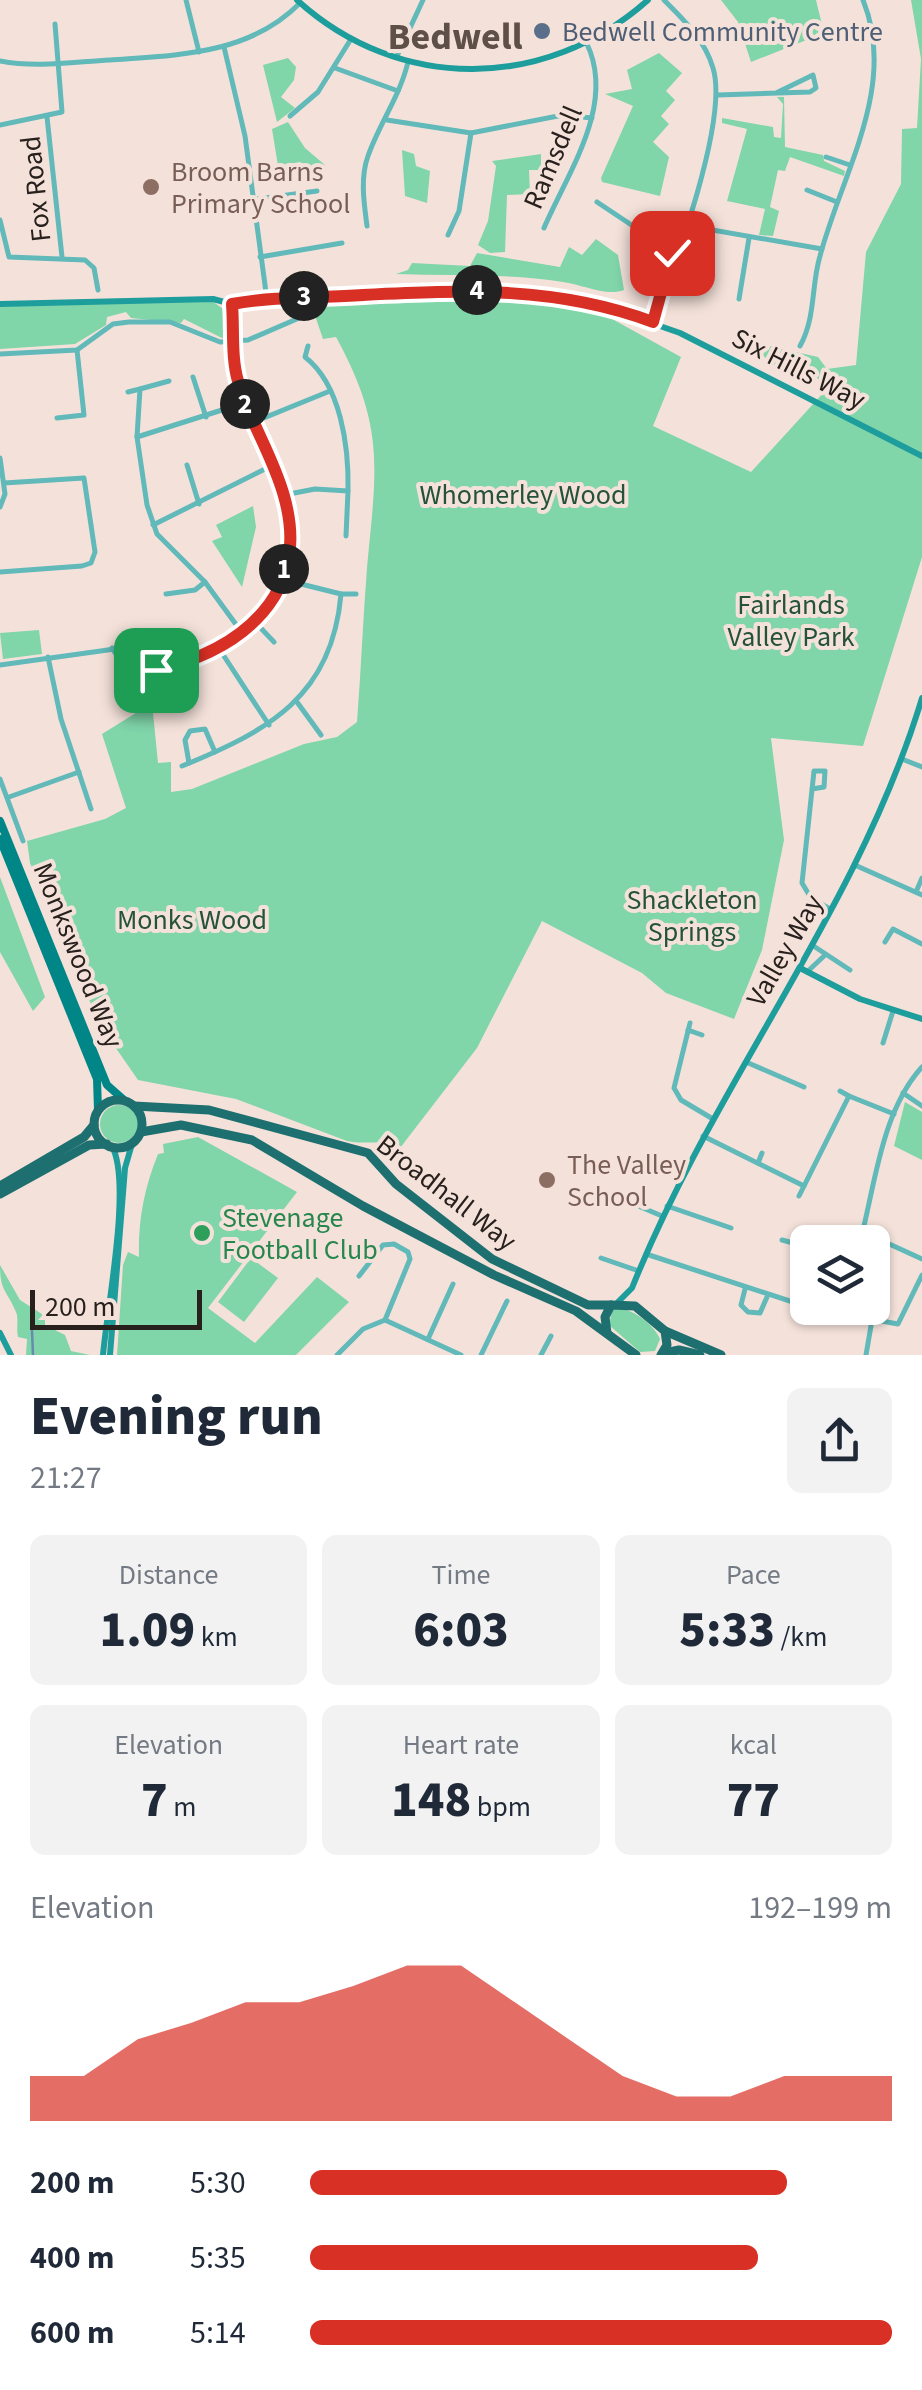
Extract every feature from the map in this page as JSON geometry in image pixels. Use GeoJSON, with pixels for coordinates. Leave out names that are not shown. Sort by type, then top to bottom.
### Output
{"type":"FeatureCollection","features":[{"type":"Feature","properties":{"kind":"highway"},"geometry":{"type":"LineString","coordinates":[[0,1186],[84,1137],[98,1110],[124,1100],[134,1106],[142,1120],[141,1132],[132,1144],[88,1145],[0,1194]]}},
{"type":"Feature","properties":{"kind":"highway","name":"Broadhall Way"},"geometry":{"type":"LineString","coordinates":[[134,1106],[209,1110],[368,1153],[396,1184],[492,1259],[588,1305],[635,1306]]}},
{"type":"Feature","properties":{"kind":"highway"},"geometry":{"type":"LineString","coordinates":[[94,1124],[110,1145]]}},
{"type":"Feature","properties":{"kind":"highway","name":"Broadhall Way"},"geometry":{"type":"LineString","coordinates":[[141,1132],[182,1125],[252,1140],[353,1201],[494,1275],[576,1312],[636,1355]]}},
{"type":"Feature","properties":{"kind":"highway"},"geometry":{"type":"LineString","coordinates":[[606,1333],[605,1317],[614,1304]]}},
{"type":"Feature","properties":{"kind":"highway"},"geometry":{"type":"LineString","coordinates":[[635,1306],[665,1330],[721,1355]]}},
{"type":"Feature","properties":{"kind":"highway"},"geometry":{"type":"LineString","coordinates":[[665,1330],[663,1354],[684,1350],[700,1355]]}},
{"type":"Feature","properties":{"kind":"main road","name":"Monkswood Way"},"geometry":{"type":"LineString","coordinates":[[0,821],[97,1079],[98,1110]]}},
{"type":"Feature","properties":{"kind":"main road","name":"Monkswood Way"},"geometry":{"type":"LineString","coordinates":[[3,837],[107,1084],[124,1100]]}},
{"type":"Feature","properties":{"kind":"street"},"geometry":{"type":"LineString","coordinates":[[186,0],[199,52]]}},
{"type":"Feature","properties":{"kind":"street"},"geometry":{"type":"LineString","coordinates":[[396,59],[423,0]]}},
{"type":"Feature","properties":{"kind":"street"},"geometry":{"type":"LineString","coordinates":[[0,61],[59,64],[199,52],[224,47],[272,26],[299,2],[351,40],[396,59],[451,70],[507,68],[587,44],[648,0]]}},
{"type":"Feature","properties":{"kind":"street"},"geometry":{"type":"LineString","coordinates":[[653,322],[712,140],[718,95],[704,47],[664,0]]}},
{"type":"Feature","properties":{"kind":"street"},"geometry":{"type":"LineString","coordinates":[[800,346],[816,303],[822,249],[876,68],[874,36],[862,0]]}},
{"type":"Feature","properties":{"kind":"street"},"geometry":{"type":"LineString","coordinates":[[0,126],[47,117],[63,109],[55,24]]}},
{"type":"Feature","properties":{"kind":"street"},"geometry":{"type":"LineString","coordinates":[[290,116],[318,92],[351,40]]}},
{"type":"Feature","properties":{"kind":"street","name":"Ramsdell"},"geometry":{"type":"LineString","coordinates":[[544,228],[592,118],[598,80],[587,44]]}},
{"type":"Feature","properties":{"kind":"street"},"geometry":{"type":"LineString","coordinates":[[224,47],[242,120],[266,296]]}},
{"type":"Feature","properties":{"kind":"street"},"geometry":{"type":"LineString","coordinates":[[367,226],[363,187],[367,156],[387,120],[408,62]]}},
{"type":"Feature","properties":{"kind":"street"},"geometry":{"type":"LineString","coordinates":[[335,68],[399,92]]}},
{"type":"Feature","properties":{"kind":"street"},"geometry":{"type":"LineString","coordinates":[[718,95],[810,92],[816,88],[813,76],[800,78],[776,92]]}},
{"type":"Feature","properties":{"kind":"street"},"geometry":{"type":"LineString","coordinates":[[387,120],[471,133],[563,115],[592,118]]}},
{"type":"Feature","properties":{"kind":"street","name":"Fox Road"},"geometry":{"type":"LineString","coordinates":[[47,117],[62,257]]}},
{"type":"Feature","properties":{"kind":"street"},"geometry":{"type":"LineString","coordinates":[[448,234],[459,211],[471,133]]}},
{"type":"Feature","properties":{"kind":"street"},"geometry":{"type":"LineString","coordinates":[[826,157],[850,165]]}},
{"type":"Feature","properties":{"kind":"street"},"geometry":{"type":"LineString","coordinates":[[807,190],[838,202]]}},
{"type":"Feature","properties":{"kind":"street"},"geometry":{"type":"LineString","coordinates":[[206,206],[316,191]]}},
{"type":"Feature","properties":{"kind":"street"},"geometry":{"type":"LineString","coordinates":[[596,202],[675,254]]}},
{"type":"Feature","properties":{"kind":"street"},"geometry":{"type":"LineString","coordinates":[[0,220],[9,257]]}},
{"type":"Feature","properties":{"kind":"street"},"geometry":{"type":"LineString","coordinates":[[684,226],[822,249]]}},
{"type":"Feature","properties":{"kind":"street"},"geometry":{"type":"LineString","coordinates":[[739,298],[750,238]]}},
{"type":"Feature","properties":{"kind":"street"},"geometry":{"type":"LineString","coordinates":[[260,257],[342,244]]}},
{"type":"Feature","properties":{"kind":"street"},"geometry":{"type":"LineString","coordinates":[[0,257],[62,257],[90,263],[98,290]]}},
{"type":"Feature","properties":{"kind":"street","name":"Six Hills Way"},"geometry":{"type":"LineString","coordinates":[[0,304],[213,299],[232,304],[266,296],[498,290],[566,297],[653,322],[922,456]]}},
{"type":"Feature","properties":{"kind":"street"},"geometry":{"type":"LineString","coordinates":[[112,648],[127,670],[142,672],[220,650],[255,622],[281,579],[288,544],[284,495],[236,376],[232,304]]}},
{"type":"Feature","properties":{"kind":"street"},"geometry":{"type":"LineString","coordinates":[[0,354],[76,350],[113,324],[128,322],[170,322],[214,341],[234,342],[259,337],[306,315]]}},
{"type":"Feature","properties":{"kind":"street"},"geometry":{"type":"LineString","coordinates":[[308,346],[305,357],[320,370],[330,391],[346,448],[346,536]]}},
{"type":"Feature","properties":{"kind":"street"},"geometry":{"type":"LineString","coordinates":[[57,418],[84,415],[76,350]]}},
{"type":"Feature","properties":{"kind":"street"},"geometry":{"type":"LineString","coordinates":[[193,377],[206,417]]}},
{"type":"Feature","properties":{"kind":"street"},"geometry":{"type":"LineString","coordinates":[[128,392],[169,381]]}},
{"type":"Feature","properties":{"kind":"street"},"geometry":{"type":"LineString","coordinates":[[140,389],[138,437],[153,525],[165,544],[204,582],[243,634]]}},
{"type":"Feature","properties":{"kind":"street"},"geometry":{"type":"LineString","coordinates":[[254,422],[330,391]]}},
{"type":"Feature","properties":{"kind":"street"},"geometry":{"type":"LineString","coordinates":[[138,437],[245,402]]}},
{"type":"Feature","properties":{"kind":"street"},"geometry":{"type":"LineString","coordinates":[[0,458],[4,483],[0,507]]}},
{"type":"Feature","properties":{"kind":"street"},"geometry":{"type":"LineString","coordinates":[[186,465],[199,504]]}},
{"type":"Feature","properties":{"kind":"street"},"geometry":{"type":"LineString","coordinates":[[153,525],[272,466]]}},
{"type":"Feature","properties":{"kind":"street"},"geometry":{"type":"LineString","coordinates":[[0,572],[82,566],[95,556],[84,478],[4,483]]}},
{"type":"Feature","properties":{"kind":"street"},"geometry":{"type":"LineString","coordinates":[[284,495],[315,489],[348,491]]}},
{"type":"Feature","properties":{"kind":"street"},"geometry":{"type":"LineString","coordinates":[[281,579],[356,594]]}},
{"type":"Feature","properties":{"kind":"street"},"geometry":{"type":"LineString","coordinates":[[166,594],[194,590],[204,582]]}},
{"type":"Feature","properties":{"kind":"street"},"geometry":{"type":"LineString","coordinates":[[182,766],[269,726],[297,702],[330,647],[341,594]]}},
{"type":"Feature","properties":{"kind":"street"},"geometry":{"type":"LineString","coordinates":[[255,622],[274,642]]}},
{"type":"Feature","properties":{"kind":"street"},"geometry":{"type":"LineString","coordinates":[[0,665],[112,648],[128,652],[142,672]]}},
{"type":"Feature","properties":{"kind":"street"},"geometry":{"type":"LineString","coordinates":[[220,650],[269,726]]}},
{"type":"Feature","properties":{"kind":"street"},"geometry":{"type":"LineString","coordinates":[[48,657],[61,719],[92,809]]}},
{"type":"Feature","properties":{"kind":"street","name":"Valley Way"},"geometry":{"type":"LineString","coordinates":[[614,1304],[632,1288],[662,1216],[703,1136],[803,970],[812,946],[857,866],[902,759],[922,698]]}},
{"type":"Feature","properties":{"kind":"street"},"geometry":{"type":"LineString","coordinates":[[297,702],[321,735]]}},
{"type":"Feature","properties":{"kind":"street"},"geometry":{"type":"LineString","coordinates":[[190,763],[185,740],[190,731],[208,731],[215,752]]}},
{"type":"Feature","properties":{"kind":"street"},"geometry":{"type":"LineString","coordinates":[[902,759],[922,767]]}},
{"type":"Feature","properties":{"kind":"street"},"geometry":{"type":"LineString","coordinates":[[9,797],[79,772]]}},
{"type":"Feature","properties":{"kind":"street"},"geometry":{"type":"LineString","coordinates":[[0,779],[23,841]]}},
{"type":"Feature","properties":{"kind":"street"},"geometry":{"type":"LineString","coordinates":[[812,789],[802,883],[811,898],[833,910]]}},
{"type":"Feature","properties":{"kind":"street"},"geometry":{"type":"LineString","coordinates":[[3,837],[20,829]]}},
{"type":"Feature","properties":{"kind":"street"},"geometry":{"type":"LineString","coordinates":[[857,866],[919,894],[922,878]]}},
{"type":"Feature","properties":{"kind":"street"},"geometry":{"type":"LineString","coordinates":[[885,942],[893,929],[922,944]]}},
{"type":"Feature","properties":{"kind":"street"},"geometry":{"type":"LineString","coordinates":[[812,946],[850,970]]}},
{"type":"Feature","properties":{"kind":"street"},"geometry":{"type":"LineString","coordinates":[[803,970],[824,956]]}},
{"type":"Feature","properties":{"kind":"street"},"geometry":{"type":"LineString","coordinates":[[803,970],[893,1011],[922,1019]]}},
{"type":"Feature","properties":{"kind":"street"},"geometry":{"type":"LineString","coordinates":[[883,1042],[893,1011]]}},
{"type":"Feature","properties":{"kind":"street"},"geometry":{"type":"LineString","coordinates":[[702,1034],[689,1027],[674,1088],[681,1100],[713,1119]]}},
{"type":"Feature","properties":{"kind":"street"},"geometry":{"type":"LineString","coordinates":[[746,1062],[804,1088]]}},
{"type":"Feature","properties":{"kind":"street"},"geometry":{"type":"LineString","coordinates":[[865,1225],[894,1114],[922,1068]]}},
{"type":"Feature","properties":{"kind":"street"},"geometry":{"type":"LineString","coordinates":[[840,1092],[894,1114]]}},
{"type":"Feature","properties":{"kind":"street"},"geometry":{"type":"LineString","coordinates":[[903,1094],[922,1106]]}},
{"type":"Feature","properties":{"kind":"street"},"geometry":{"type":"LineString","coordinates":[[800,1196],[849,1096]]}},
{"type":"Feature","properties":{"kind":"street"},"geometry":{"type":"LineString","coordinates":[[703,1136],[804,1186]]}},
{"type":"Feature","properties":{"kind":"street"},"geometry":{"type":"LineString","coordinates":[[106,1355],[125,1168],[132,1144]]}},
{"type":"Feature","properties":{"kind":"street"},"geometry":{"type":"LineString","coordinates":[[106,1355],[120,1196],[120,1165],[110,1145]]}},
{"type":"Feature","properties":{"kind":"street"},"geometry":{"type":"LineString","coordinates":[[758,1163],[762,1153]]}},
{"type":"Feature","properties":{"kind":"street"},"geometry":{"type":"LineString","coordinates":[[603,1190],[662,1216]]}},
{"type":"Feature","properties":{"kind":"street"},"geometry":{"type":"LineString","coordinates":[[667,1206],[731,1228]]}},
{"type":"Feature","properties":{"kind":"street"},"geometry":{"type":"LineString","coordinates":[[782,1240],[790,1242]]}},
{"type":"Feature","properties":{"kind":"street"},"geometry":{"type":"LineString","coordinates":[[338,1355],[363,1329],[385,1320],[410,1258],[403,1247],[386,1244],[359,1276]]}},
{"type":"Feature","properties":{"kind":"street"},"geometry":{"type":"LineString","coordinates":[[890,1244],[922,1259]]}},
{"type":"Feature","properties":{"kind":"street"},"geometry":{"type":"LineString","coordinates":[[646,1254],[790,1302]]}},
{"type":"Feature","properties":{"kind":"street"},"geometry":{"type":"LineString","coordinates":[[602,1258],[639,1271]]}},
{"type":"Feature","properties":{"kind":"street"},"geometry":{"type":"LineString","coordinates":[[890,1324],[902,1321],[922,1274]]}},
{"type":"Feature","properties":{"kind":"street"},"geometry":{"type":"LineString","coordinates":[[428,1339],[453,1284]]}},
{"type":"Feature","properties":{"kind":"street"},"geometry":{"type":"LineString","coordinates":[[632,1288],[635,1306]]}},
{"type":"Feature","properties":{"kind":"street"},"geometry":{"type":"LineString","coordinates":[[744,1289],[741,1305],[748,1312],[760,1313],[768,1296]]}},
{"type":"Feature","properties":{"kind":"street"},"geometry":{"type":"LineString","coordinates":[[482,1355],[508,1300]]}},
{"type":"Feature","properties":{"kind":"street"},"geometry":{"type":"LineString","coordinates":[[385,1320],[461,1355]]}},
{"type":"Feature","properties":{"kind":"street"},"geometry":{"type":"LineString","coordinates":[[866,1355],[871,1325]]}},
{"type":"Feature","properties":{"kind":"street"},"geometry":{"type":"LineString","coordinates":[[0,1333],[11,1355]]}},
{"type":"Feature","properties":{"kind":"street"},"geometry":{"type":"LineString","coordinates":[[542,1355],[551,1336]]}},
{"type":"Feature","properties":{"kind":"green space"},"geometry":{"type":"Polygon","coordinates":[[[721,0],[816,0],[824,33],[751,62],[738,22],[721,0]]]}},
{"type":"Feature","properties":{"kind":"green space"},"geometry":{"type":"Polygon","coordinates":[[[911,0],[922,0],[922,557],[863,746],[771,738],[784,840],[762,950],[734,1019],[666,993],[642,973],[542,921],[477,1048],[400,1148],[347,1141],[236,1099],[138,1080],[100,1025],[30,863],[27,841],[105,819],[126,808],[102,734],[152,703],[158,763],[171,762],[171,792],[192,789],[304,744],[337,737],[357,722],[374,450],[363,398],[352,369],[336,337],[323,339],[309,298],[481,300],[594,309],[681,357],[653,426],[751,472],[825,391],[811,367],[774,365],[760,353],[765,345],[818,357],[827,369],[856,365],[866,252],[901,184],[902,129],[917,128],[921,59],[911,0]]]}},
{"type":"Feature","properties":{"kind":"green space"},"geometry":{"type":"Polygon","coordinates":[[[659,53],[682,73],[666,91],[675,100],[661,116],[669,124],[653,142],[669,157],[660,196],[602,182],[601,178],[633,106],[605,94],[632,89],[627,70],[659,53]]]}},
{"type":"Feature","properties":{"kind":"green space"},"geometry":{"type":"Polygon","coordinates":[[[288,58],[296,67],[294,80],[281,97],[295,108],[277,122],[263,65],[288,58]]]}},
{"type":"Feature","properties":{"kind":"green space"},"geometry":{"type":"Polygon","coordinates":[[[777,97],[784,97],[785,147],[823,155],[824,161],[845,171],[844,176],[790,157],[785,171],[778,170],[770,207],[779,211],[773,236],[759,235],[765,209],[727,201],[747,129],[722,123],[722,118],[773,127],[774,137],[781,138],[783,104],[777,97]]]}},
{"type":"Feature","properties":{"kind":"green space"},"geometry":{"type":"Polygon","coordinates":[[[288,122],[305,148],[325,165],[321,175],[300,162],[278,166],[272,129],[288,122]]]}},
{"type":"Feature","properties":{"kind":"green space"},"geometry":{"type":"Polygon","coordinates":[[[402,150],[414,154],[416,166],[430,171],[427,203],[405,196],[402,150]]]}},
{"type":"Feature","properties":{"kind":"green space"},"geometry":{"type":"Polygon","coordinates":[[[541,154],[541,170],[529,170],[530,194],[507,195],[505,252],[490,253],[478,245],[488,221],[496,166],[492,161],[541,154]]]}},
{"type":"Feature","properties":{"kind":"green space"},"geometry":{"type":"Polygon","coordinates":[[[596,239],[618,255],[624,290],[602,291],[521,277],[396,274],[408,270],[412,263],[470,266],[477,253],[560,267],[569,247],[582,255],[596,239]]]}},
{"type":"Feature","properties":{"kind":"green space"},"geometry":{"type":"Polygon","coordinates":[[[212,301],[226,311],[228,333],[222,338],[184,319],[181,323],[131,318],[126,312],[107,317],[106,325],[75,344],[0,349],[0,306],[212,301]]]}},
{"type":"Feature","properties":{"kind":"green space"},"geometry":{"type":"Polygon","coordinates":[[[253,506],[256,527],[242,587],[212,541],[222,537],[216,525],[253,506]]]}},
{"type":"Feature","properties":{"kind":"green space"},"geometry":{"type":"Polygon","coordinates":[[[39,630],[42,654],[3,659],[0,633],[39,630]]]}},
{"type":"Feature","properties":{"kind":"green space"},"geometry":{"type":"Polygon","coordinates":[[[0,877],[45,997],[33,1011],[0,952],[0,877]]]}},
{"type":"Feature","properties":{"kind":"green space"},"geometry":{"type":"Polygon","coordinates":[[[905,1102],[922,1112],[922,1160],[894,1146],[905,1102]]]}},
{"type":"Feature","properties":{"kind":"green space"},"geometry":{"type":"Polygon","coordinates":[[[119,1105],[133,1110],[138,1124],[133,1138],[119,1143],[105,1138],[100,1124],[105,1110],[119,1105]]]}},
{"type":"Feature","properties":{"kind":"green space"},"geometry":{"type":"Polygon","coordinates":[[[198,1137],[297,1192],[208,1308],[255,1343],[317,1277],[349,1302],[296,1355],[117,1355],[123,1265],[128,1252],[139,1257],[141,1217],[153,1167],[158,1154],[164,1153],[163,1144],[198,1137]]]}},
{"type":"Feature","properties":{"kind":"green space"},"geometry":{"type":"Polygon","coordinates":[[[251,1258],[278,1278],[244,1322],[218,1302],[251,1258]]]}},
{"type":"Feature","properties":{"kind":"green space"},"geometry":{"type":"Polygon","coordinates":[[[0,1265],[20,1300],[45,1316],[45,1325],[65,1335],[71,1351],[90,1355],[26,1355],[27,1339],[18,1337],[17,1315],[3,1286],[0,1265]]]}},
{"type":"Feature","properties":{"kind":"green space"},"geometry":{"type":"Polygon","coordinates":[[[613,1307],[634,1313],[652,1327],[660,1339],[655,1351],[640,1352],[609,1325],[613,1307]]]}},
{"type":"Feature","properties":{"kind":"waterway"},"geometry":{"type":"LineString","coordinates":[[32,1331],[33,1355]]}},
{"type":"Feature","properties":{"kind":"place","name":"Bedwell Community Centre"},"geometry":{"type":"Point","coordinates":[542,31]}},
{"type":"Feature","properties":{"kind":"place","name":"Broom Barns Primary School"},"geometry":{"type":"Point","coordinates":[151,187]}},
{"type":"Feature","properties":{"kind":"place","name":"The Valley School"},"geometry":{"type":"Point","coordinates":[547,1180]}},
{"type":"Feature","properties":{"kind":"place","name":"Stevenage Football Club"},"geometry":{"type":"Point","coordinates":[202,1233]}},
{"type":"Feature","properties":{"kind":"district","name":"Bedwell"},"geometry":{"type":"Point","coordinates":[455,36]}},
{"type":"Feature","properties":{"kind":"route"},"geometry":{"type":"LineString","coordinates":[[156,670],[208,656],[243,634],[271,599],[287,558],[284,495],[236,376],[232,304],[297,296],[498,290],[566,297],[653,322],[675,254],[672,253]]}},
{"type":"Feature","properties":{"kind":"park label","name":"Whomerley Wood"},"geometry":{"type":"Point","coordinates":[523,494]}},
{"type":"Feature","properties":{"kind":"park label","name":"Fairlands Valley Park"},"geometry":{"type":"Point","coordinates":[791,620]}},
{"type":"Feature","properties":{"kind":"park label","name":"Shackleton Springs"},"geometry":{"type":"Point","coordinates":[692,915]}},
{"type":"Feature","properties":{"kind":"park label","name":"Monks Wood"},"geometry":{"type":"Point","coordinates":[192,919]}}]}
